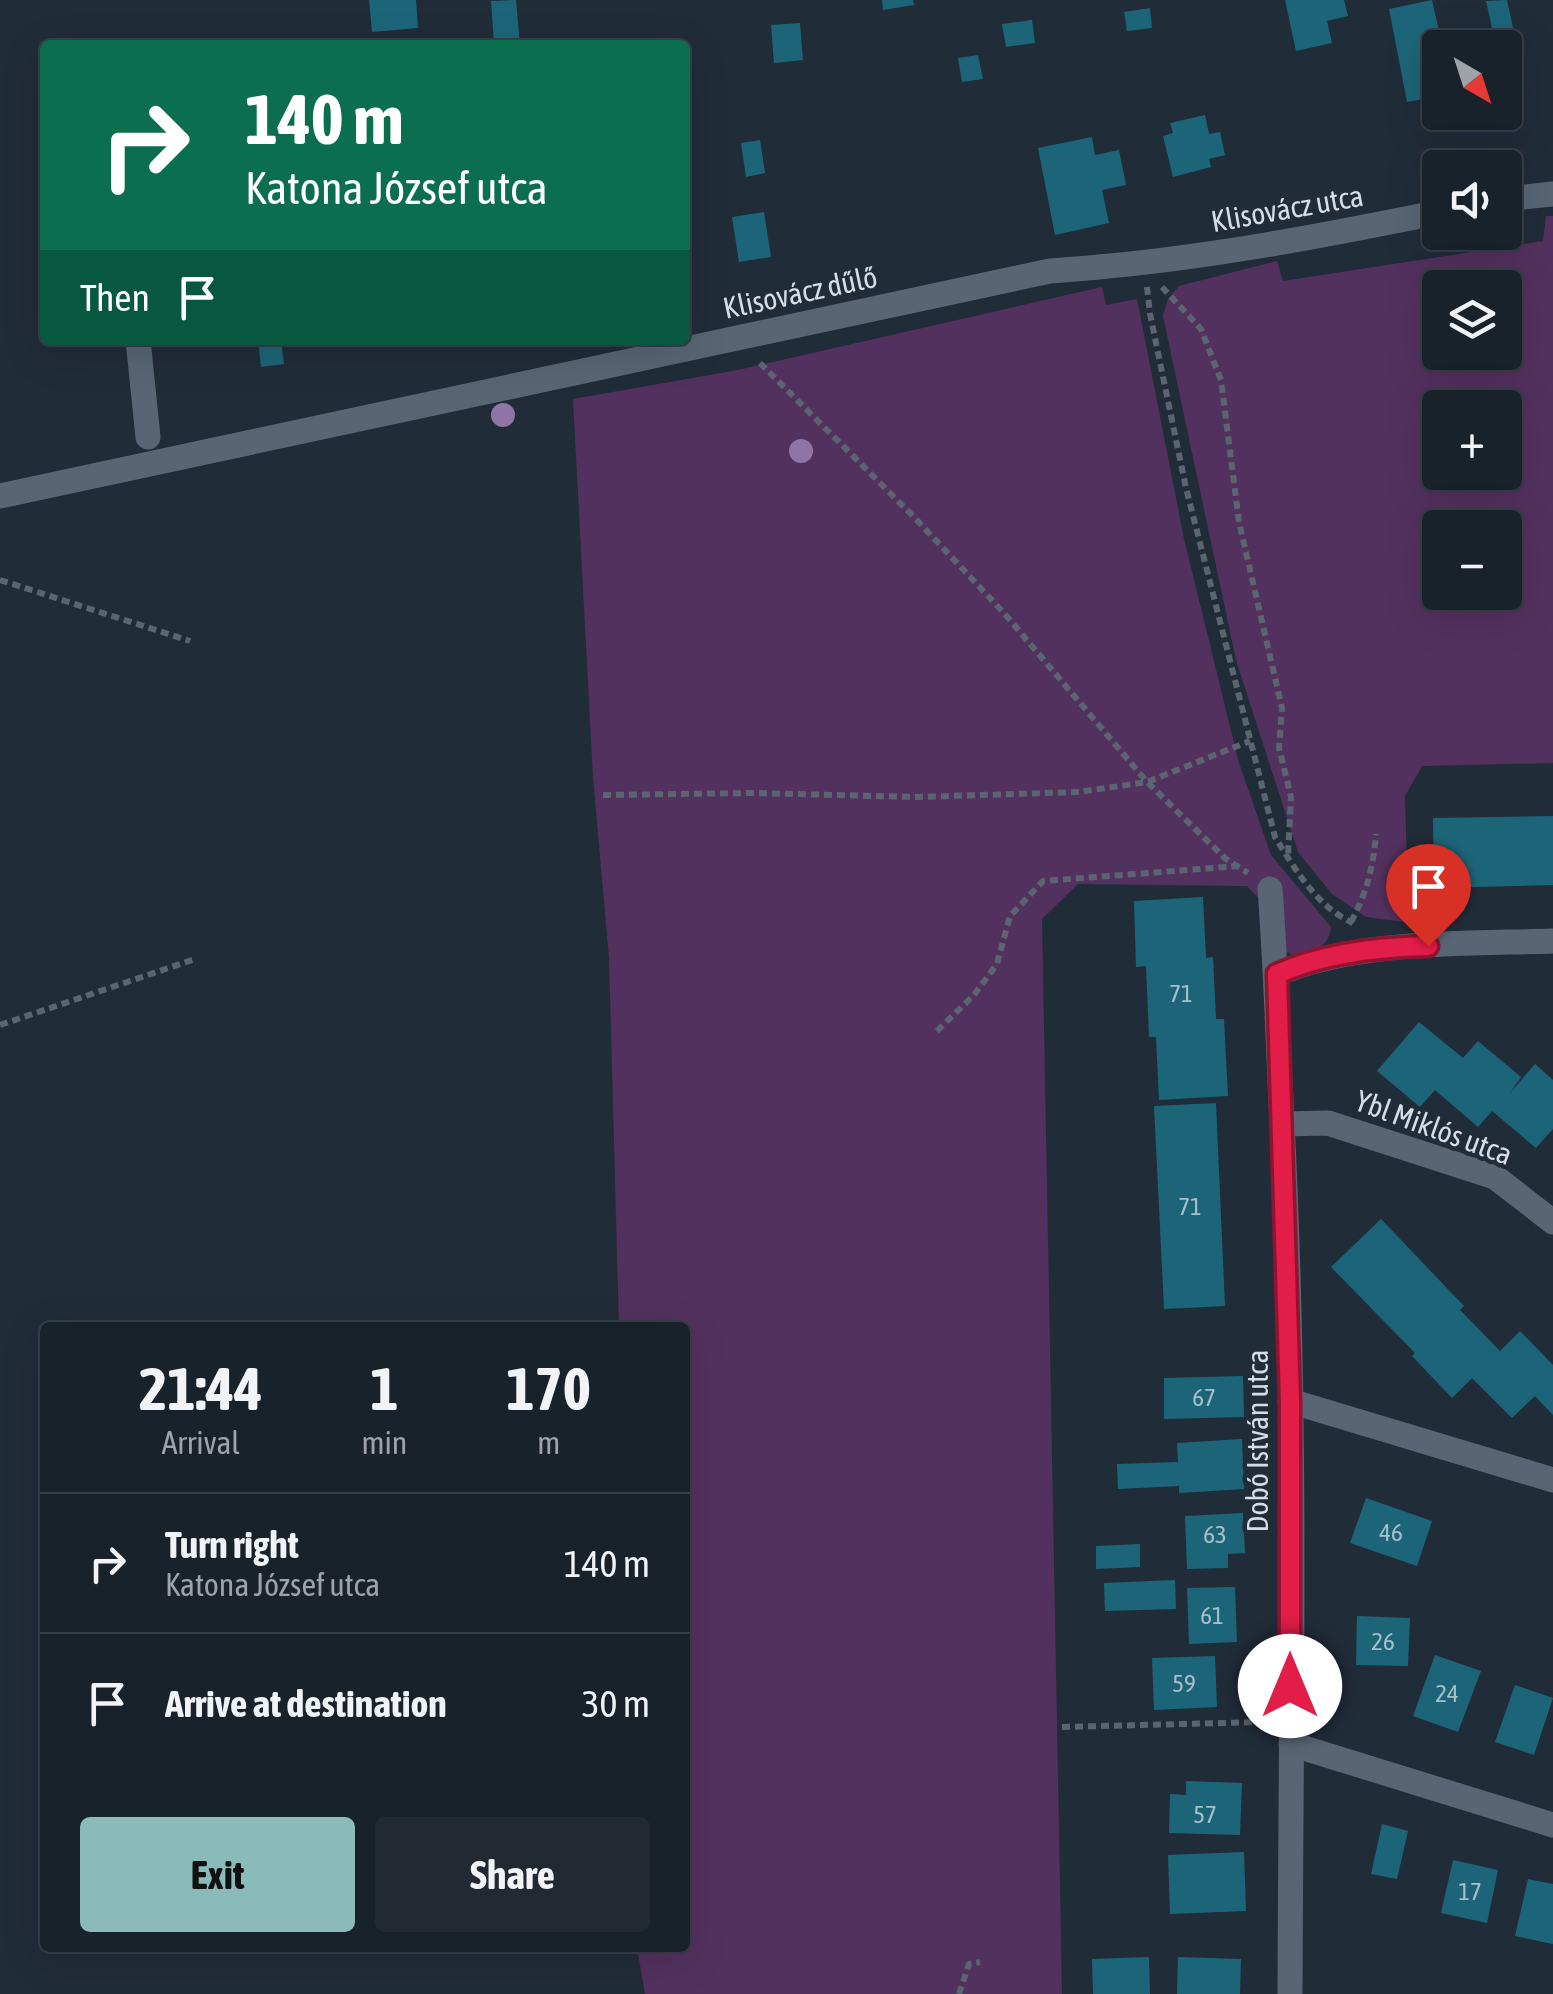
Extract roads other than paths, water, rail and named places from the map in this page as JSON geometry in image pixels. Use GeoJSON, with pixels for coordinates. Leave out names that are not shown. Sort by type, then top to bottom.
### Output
{"type":"FeatureCollection","features":[{"type":"Feature","properties":{"kind":"street"},"geometry":{"type":"LineString","coordinates":[[1522,197],[1553,194]]}},
{"type":"Feature","properties":{"kind":"street","name":"Klisovácz utca"},"geometry":{"type":"LineString","coordinates":[[1146,268],[1422,216]]}},
{"type":"Feature","properties":{"kind":"street","name":"Klisovácz dűlő"},"geometry":{"type":"LineString","coordinates":[[0,496],[1050,271],[1146,268]]}},
{"type":"Feature","properties":{"kind":"street"},"geometry":{"type":"LineString","coordinates":[[139,345],[148,437]]}},
{"type":"Feature","properties":{"kind":"street","name":"Dobó István utca"},"geometry":{"type":"LineString","coordinates":[[1266,878],[1277,974],[1290,1401],[1290,1994]]}},
{"type":"Feature","properties":{"kind":"street"},"geometry":{"type":"LineString","coordinates":[[1277,974],[1298,964],[1404,946],[1553,941]]}},
{"type":"Feature","properties":{"kind":"street","name":"Ybl Miklós utca"},"geometry":{"type":"LineString","coordinates":[[1282,1124],[1328,1123],[1494,1177],[1553,1222]]}},
{"type":"Feature","properties":{"kind":"street"},"geometry":{"type":"LineString","coordinates":[[1290,1401],[1553,1480]]}},
{"type":"Feature","properties":{"kind":"street"},"geometry":{"type":"LineString","coordinates":[[1290,1733],[1553,1825]]}}]}
